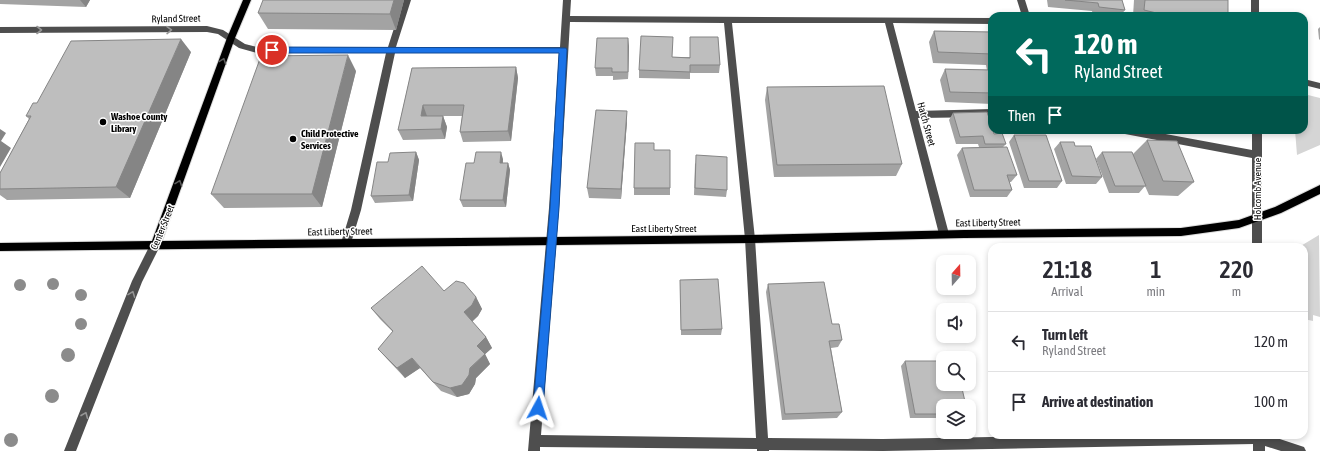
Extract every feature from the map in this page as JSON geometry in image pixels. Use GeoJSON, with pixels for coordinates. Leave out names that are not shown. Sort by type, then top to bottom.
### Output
{"type":"FeatureCollection","features":[{"type":"Feature","properties":{"kind":"main road","name":"Center Street"},"geometry":{"type":"LineString","coordinates":[[155,246],[231,38],[247,0]]}},
{"type":"Feature","properties":{"kind":"main road","name":"East Liberty Street"},"geometry":{"type":"LineString","coordinates":[[0,247],[750,239],[944,234],[1181,232],[1239,224],[1257,219],[1320,189]]}},
{"type":"Feature","properties":{"kind":"street"},"geometry":{"type":"LineString","coordinates":[[346,243],[359,195],[391,50],[407,0]]}},
{"type":"Feature","properties":{"kind":"street"},"geometry":{"type":"LineString","coordinates":[[567,0],[552,241],[535,446],[763,447],[1165,439]]}},
{"type":"Feature","properties":{"kind":"street"},"geometry":{"type":"LineString","coordinates":[[1021,0],[1025,12]]}},
{"type":"Feature","properties":{"kind":"street"},"geometry":{"type":"LineString","coordinates":[[1255,0],[1256,12]]}},
{"type":"Feature","properties":{"kind":"street"},"geometry":{"type":"LineString","coordinates":[[566,19],[988,21]]}},
{"type":"Feature","properties":{"kind":"street"},"geometry":{"type":"LineString","coordinates":[[728,20],[750,239],[763,447]]}},
{"type":"Feature","properties":{"kind":"street","name":"Hatch Street"},"geometry":{"type":"LineString","coordinates":[[888,20],[944,234]]}},
{"type":"Feature","properties":{"kind":"street","name":"Ryland Street"},"geometry":{"type":"LineString","coordinates":[[0,30],[207,29],[220,32],[242,46],[257,50],[563,50]]}},
{"type":"Feature","properties":{"kind":"street"},"geometry":{"type":"LineString","coordinates":[[76,40],[82,30]]}},
{"type":"Feature","properties":{"kind":"street"},"geometry":{"type":"LineString","coordinates":[[1308,83],[1320,86]]}},
{"type":"Feature","properties":{"kind":"street"},"geometry":{"type":"LineString","coordinates":[[913,115],[988,114]]}},
{"type":"Feature","properties":{"kind":"street"},"geometry":{"type":"LineString","coordinates":[[1146,134],[1257,155]]}},
{"type":"Feature","properties":{"kind":"street","name":"Holcomb Avenue"},"geometry":{"type":"LineString","coordinates":[[1257,134],[1257,243]]}},
{"type":"Feature","properties":{"kind":"street","name":"Center Street"},"geometry":{"type":"LineString","coordinates":[[70,451],[137,281],[155,246]]}},
{"type":"Feature","properties":{"kind":"street"},"geometry":{"type":"LineString","coordinates":[[1259,439],[1259,451]]}},
{"type":"Feature","properties":{"kind":"street"},"geometry":{"type":"LineString","coordinates":[[1265,439],[1300,451]]}},
{"type":"Feature","properties":{"kind":"shaded area"},"geometry":{"type":"Polygon","coordinates":[[[1308,95],[1320,98],[1320,145],[1297,155],[1295,134],[1308,134],[1308,95]]]}},
{"type":"Feature","properties":{"kind":"shaded area"},"geometry":{"type":"Polygon","coordinates":[[[1319,235],[1320,317],[1313,315],[1313,321],[1308,320],[1308,243],[1306,243],[1319,235]]]}},
{"type":"Feature","properties":{"kind":"building"},"geometry":{"type":"Polygon","coordinates":[[[263,0],[394,0],[390,14],[258,13],[263,0]]]}},
{"type":"Feature","properties":{"kind":"building"},"geometry":{"type":"Polygon","coordinates":[[[1065,0],[1122,0],[1125,10],[1099,7],[1098,3],[1065,0]]]}},
{"type":"Feature","properties":{"kind":"building"},"geometry":{"type":"Polygon","coordinates":[[[1145,0],[1228,0],[1228,12],[1152,12],[1144,10],[1145,0]]]}},
{"type":"Feature","properties":{"kind":"building"},"geometry":{"type":"Polygon","coordinates":[[[934,31],[988,32],[988,54],[938,52],[934,31]]]}},
{"type":"Feature","properties":{"kind":"building"},"geometry":{"type":"Polygon","coordinates":[[[641,36],[673,37],[672,57],[690,58],[690,37],[718,37],[720,65],[690,65],[690,72],[639,70],[641,36]]]}},
{"type":"Feature","properties":{"kind":"building"},"geometry":{"type":"Polygon","coordinates":[[[597,38],[628,38],[628,72],[612,72],[612,68],[595,68],[597,38]]]}},
{"type":"Feature","properties":{"kind":"building","name":"Washoe County Library"},"geometry":{"type":"Polygon","coordinates":[[[181,39],[116,187],[0,189],[0,173],[31,116],[26,116],[33,103],[37,103],[71,41],[181,39]]]}},
{"type":"Feature","properties":{"kind":"building","name":"Child Protective Services"},"geometry":{"type":"Polygon","coordinates":[[[348,55],[312,194],[211,194],[261,56],[348,55]]]}},
{"type":"Feature","properties":{"kind":"building"},"geometry":{"type":"Polygon","coordinates":[[[516,67],[508,131],[460,132],[464,105],[423,105],[421,116],[443,116],[441,129],[398,130],[412,68],[516,67]]]}},
{"type":"Feature","properties":{"kind":"building"},"geometry":{"type":"Polygon","coordinates":[[[945,69],[988,70],[988,93],[950,92],[945,69]]]}},
{"type":"Feature","properties":{"kind":"building"},"geometry":{"type":"Polygon","coordinates":[[[884,86],[902,164],[777,165],[767,87],[884,86]]]}},
{"type":"Feature","properties":{"kind":"building"},"geometry":{"type":"Polygon","coordinates":[[[596,110],[627,111],[621,189],[587,188],[596,110]]]}},
{"type":"Feature","properties":{"kind":"building"},"geometry":{"type":"Polygon","coordinates":[[[987,112],[988,134],[1002,134],[1006,144],[985,144],[983,136],[960,137],[953,113],[987,112]]]}},
{"type":"Feature","properties":{"kind":"building"},"geometry":{"type":"Polygon","coordinates":[[[1014,135],[1046,135],[1062,181],[1029,181],[1014,135]]]}},
{"type":"Feature","properties":{"kind":"building"},"geometry":{"type":"Polygon","coordinates":[[[1147,140],[1177,141],[1194,182],[1163,181],[1147,140]]]}},
{"type":"Feature","properties":{"kind":"building"},"geometry":{"type":"Polygon","coordinates":[[[1060,142],[1074,142],[1075,146],[1091,146],[1102,177],[1072,176],[1060,142]]]}},
{"type":"Feature","properties":{"kind":"building"},"geometry":{"type":"Polygon","coordinates":[[[635,143],[654,143],[654,150],[670,150],[670,188],[634,188],[635,143]]]}},
{"type":"Feature","properties":{"kind":"building"},"geometry":{"type":"Polygon","coordinates":[[[1007,147],[1017,175],[1007,175],[1012,190],[974,190],[962,148],[1007,147]]]}},
{"type":"Feature","properties":{"kind":"building"},"geometry":{"type":"Polygon","coordinates":[[[416,152],[409,195],[371,196],[377,162],[388,162],[390,153],[416,152]]]}},
{"type":"Feature","properties":{"kind":"building"},"geometry":{"type":"Polygon","coordinates":[[[476,152],[501,152],[500,163],[508,163],[503,200],[460,200],[466,163],[474,163],[476,152]]]}},
{"type":"Feature","properties":{"kind":"building"},"geometry":{"type":"Polygon","coordinates":[[[1102,152],[1132,152],[1146,186],[1115,186],[1102,152]]]}},
{"type":"Feature","properties":{"kind":"building"},"geometry":{"type":"Polygon","coordinates":[[[696,155],[727,157],[727,190],[695,188],[696,155]]]}},
{"type":"Feature","properties":{"kind":"building"},"geometry":{"type":"Polygon","coordinates":[[[422,266],[444,291],[456,281],[464,283],[476,297],[472,305],[464,312],[486,337],[477,346],[485,354],[470,368],[469,375],[462,385],[450,388],[433,382],[412,358],[397,368],[378,349],[393,331],[371,308],[422,266]]]}},
{"type":"Feature","properties":{"kind":"building"},"geometry":{"type":"Polygon","coordinates":[[[718,279],[722,329],[681,330],[680,280],[718,279]]]}},
{"type":"Feature","properties":{"kind":"building"},"geometry":{"type":"Polygon","coordinates":[[[824,282],[832,324],[839,324],[842,340],[829,341],[842,412],[785,414],[768,284],[824,282]]]}},
{"type":"Feature","properties":{"kind":"building"},"geometry":{"type":"Polygon","coordinates":[[[905,361],[936,361],[936,391],[963,391],[964,399],[936,399],[936,414],[915,414],[905,361]]]}},
{"type":"Feature","properties":{"kind":"place","name":"Washoe County Library"},"geometry":{"type":"Point","coordinates":[103,122]}},
{"type":"Feature","properties":{"kind":"place","name":"Child Protective Services"},"geometry":{"type":"Point","coordinates":[293,139]}},
{"type":"Feature","properties":{"kind":"route"},"geometry":{"type":"LineString","coordinates":[[272,50],[563,50],[554,208],[538,408]]}}]}
